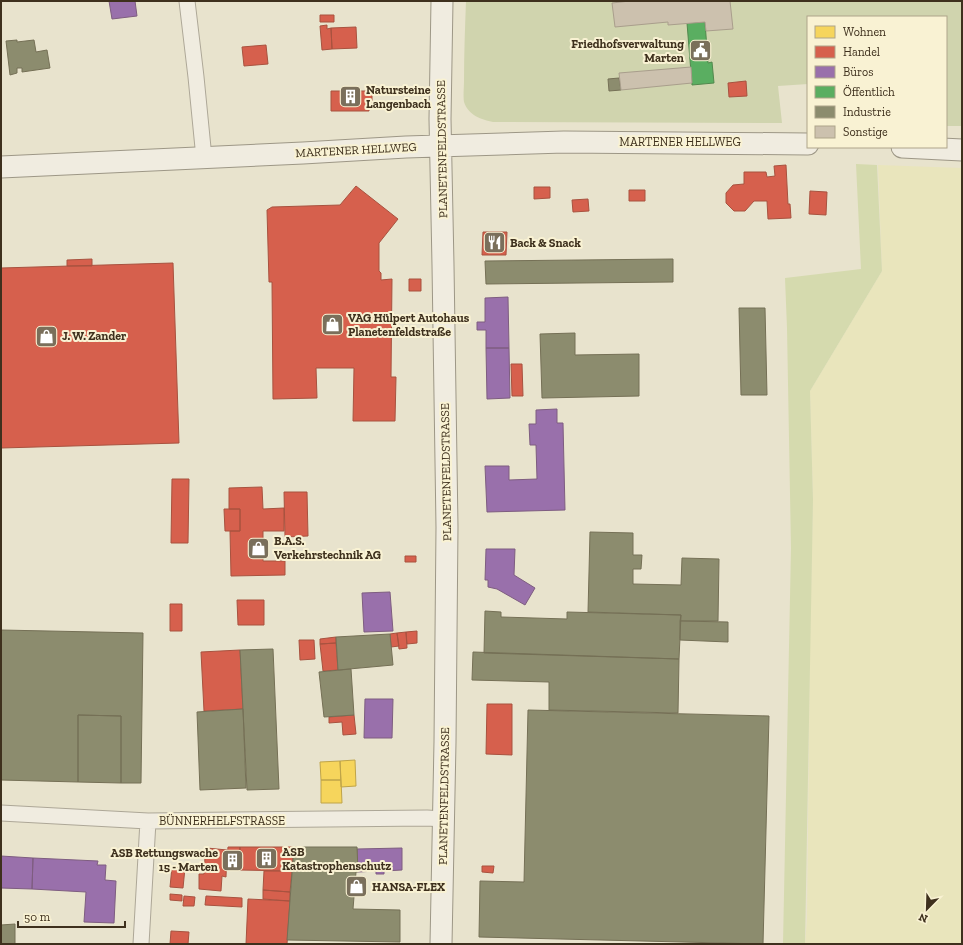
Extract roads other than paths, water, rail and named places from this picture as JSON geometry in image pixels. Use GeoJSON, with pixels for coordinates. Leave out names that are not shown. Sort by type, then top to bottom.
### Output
{"type":"FeatureCollection","features":[{"type":"Feature","properties":{"kind":"street"},"geometry":{"type":"LineString","coordinates":[[187,1],[204,158]]}},
{"type":"Feature","properties":{"kind":"street","name":"PLANETENFELDSTRASSE"},"geometry":{"type":"LineString","coordinates":[[440,944],[445,742],[447,527],[440,119],[442,1]]}},
{"type":"Feature","properties":{"kind":"street","name":"MARTENER HELLWEG"},"geometry":{"type":"LineString","coordinates":[[1,167],[406,147],[564,142],[807,144]]}},
{"type":"Feature","properties":{"kind":"street"},"geometry":{"type":"LineString","coordinates":[[922,148],[962,150]]}},
{"type":"Feature","properties":{"kind":"street","name":"BÜNNERHELFSTRASSE"},"geometry":{"type":"LineString","coordinates":[[1,813],[148,821],[443,819]]}},
{"type":"Feature","properties":{"kind":"street"},"geometry":{"type":"LineString","coordinates":[[141,944],[148,821]]}},
{"type":"Feature","properties":{"kind":"place","name":"Friedhofsverwaltung Marten"},"geometry":{"type":"Point","coordinates":[700,51]}},
{"type":"Feature","properties":{"kind":"place","name":"Natursteine Langenbach"},"geometry":{"type":"Point","coordinates":[351,97]}},
{"type":"Feature","properties":{"kind":"place","name":"Back & Snack"},"geometry":{"type":"Point","coordinates":[494,243]}},
{"type":"Feature","properties":{"kind":"place","name":"VAG Hülpert Autohaus Planetenfeldstraße"},"geometry":{"type":"Point","coordinates":[332,325]}},
{"type":"Feature","properties":{"kind":"place","name":"J. W. Zander"},"geometry":{"type":"Point","coordinates":[46,336]}},
{"type":"Feature","properties":{"kind":"place","name":"B.A.S. Verkehrstechnik AG"},"geometry":{"type":"Point","coordinates":[259,548]}},
{"type":"Feature","properties":{"kind":"place","name":"ASB Katastrophenschutz"},"geometry":{"type":"Point","coordinates":[266,859]}},
{"type":"Feature","properties":{"kind":"place","name":"ASB Rettungswache 15 - Marten"},"geometry":{"type":"Point","coordinates":[233,860]}},
{"type":"Feature","properties":{"kind":"place","name":"HANSA-FLEX"},"geometry":{"type":"Point","coordinates":[357,887]}}]}
